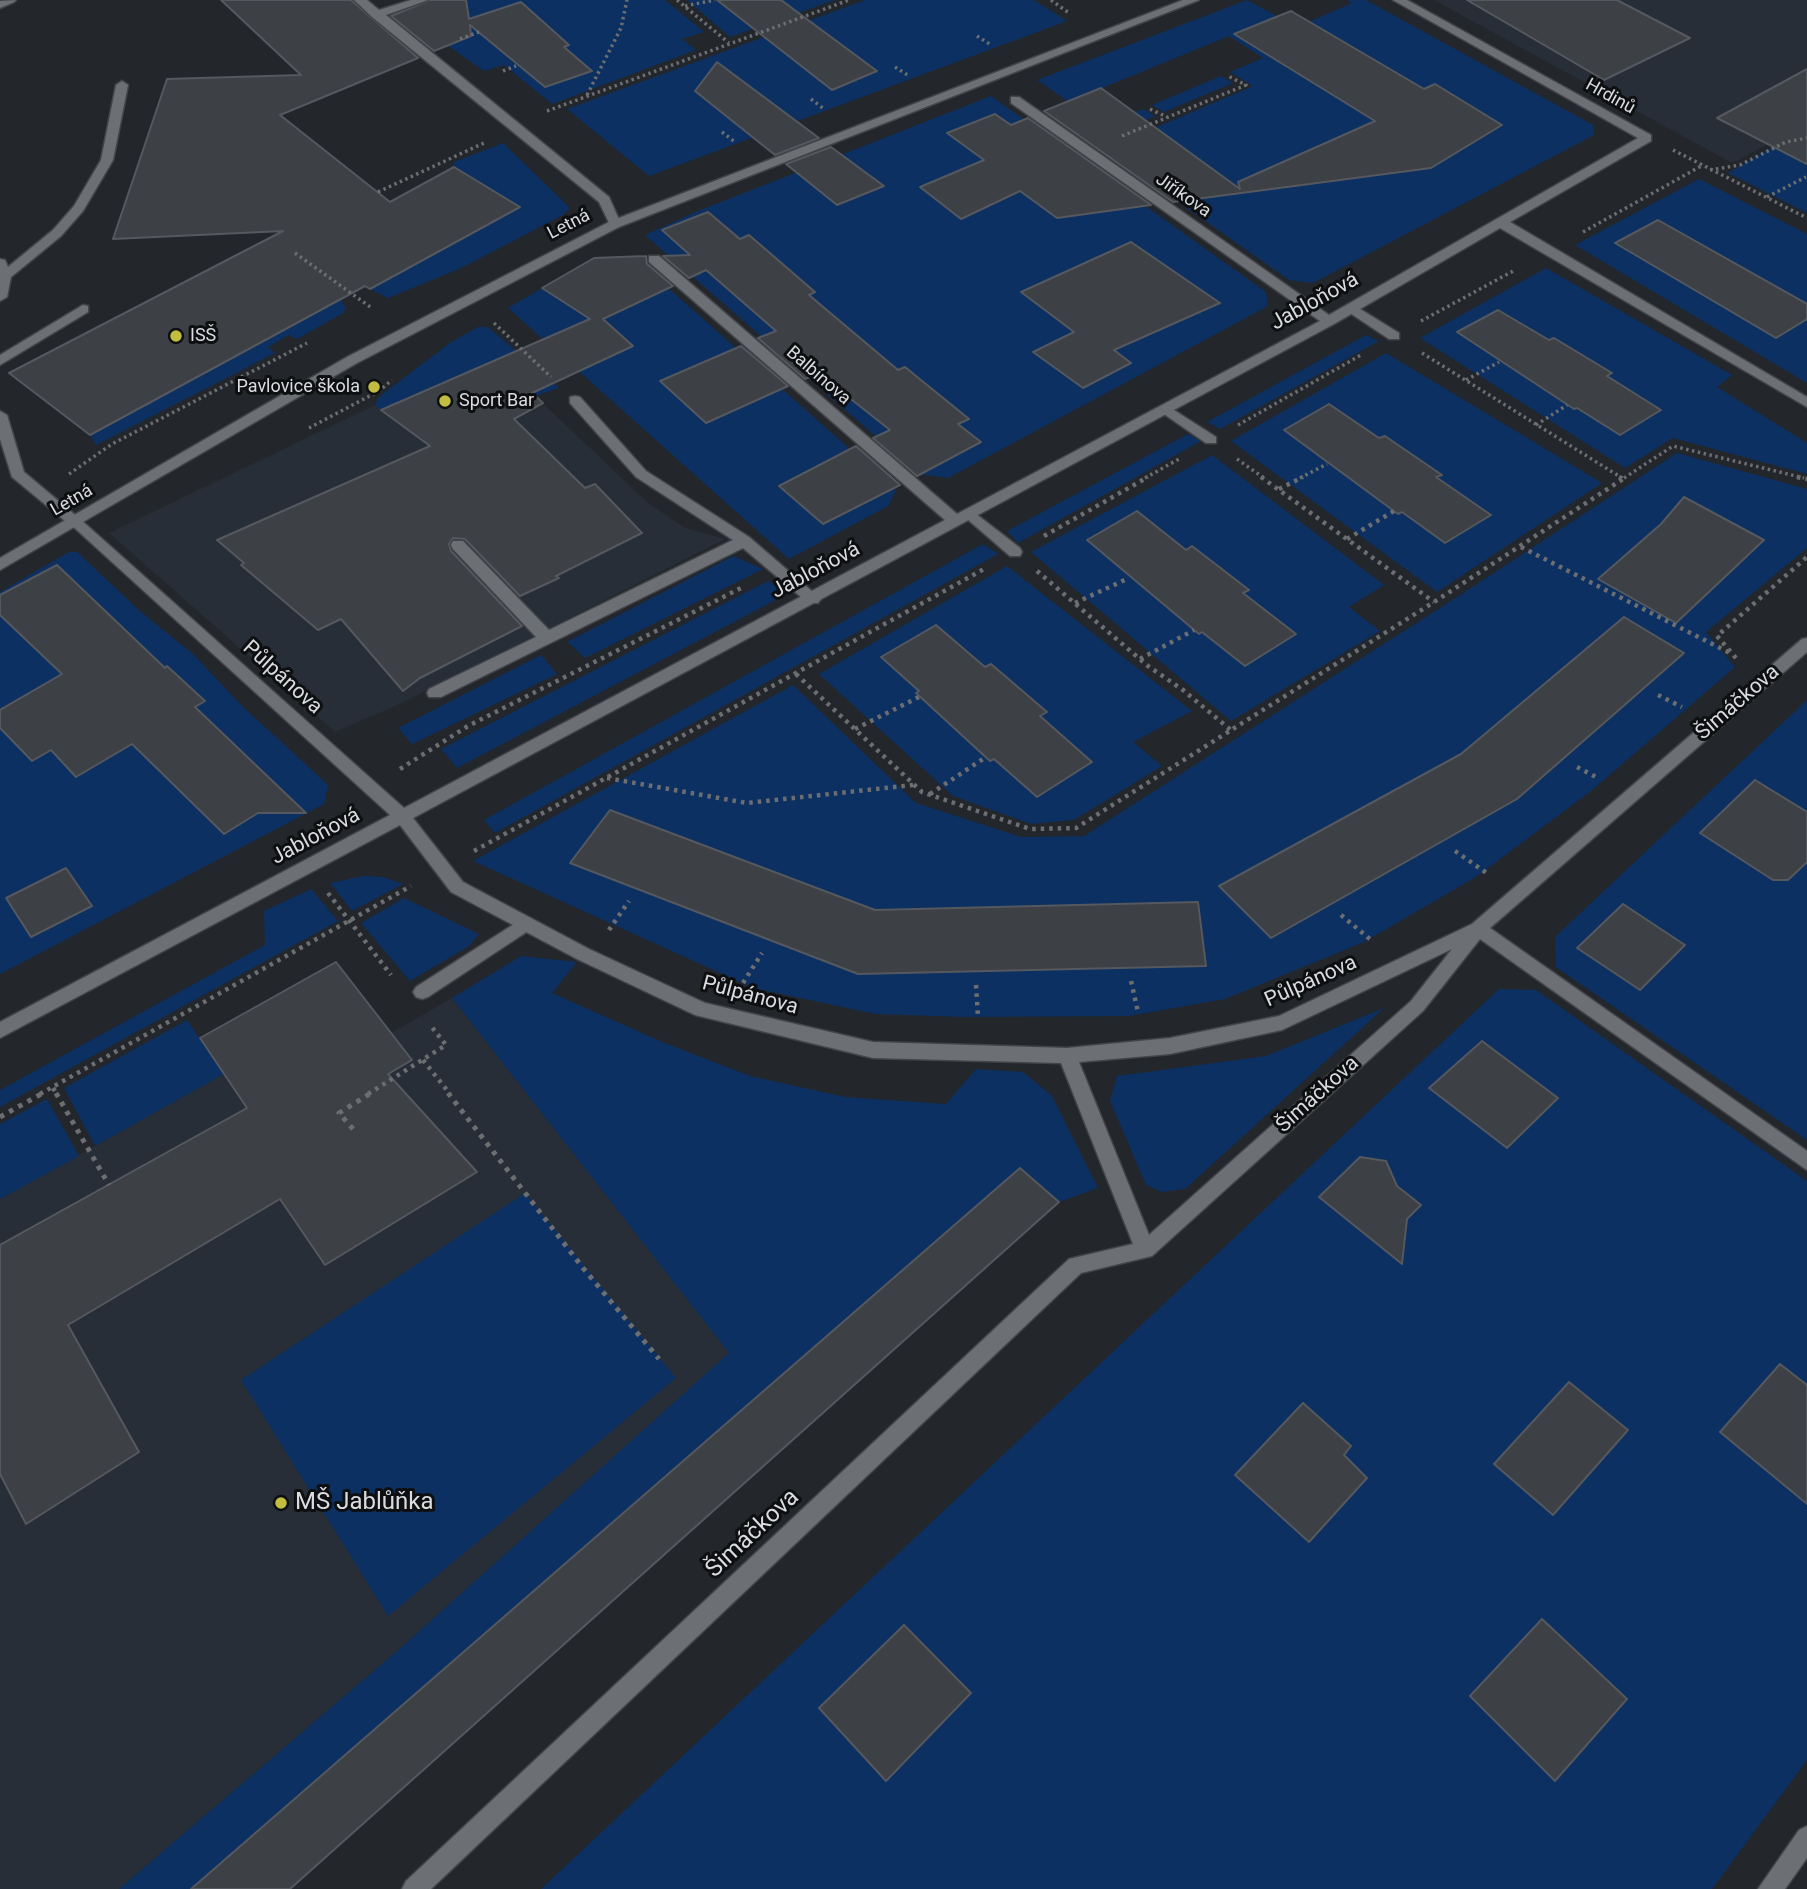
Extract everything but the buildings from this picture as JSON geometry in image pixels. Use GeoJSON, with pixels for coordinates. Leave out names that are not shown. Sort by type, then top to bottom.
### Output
{"type":"FeatureCollection","features":[{"type":"Feature","properties":{"kind":"street"},"geometry":{"type":"LineString","coordinates":[[0,5],[10,0]]}},
{"type":"Feature","properties":{"kind":"street"},"geometry":{"type":"LineString","coordinates":[[360,0],[605,200],[615,224]]}},
{"type":"Feature","properties":{"kind":"street"},"geometry":{"type":"LineString","coordinates":[[376,15],[422,0]]}},
{"type":"Feature","properties":{"kind":"street","name":"Letná"},"geometry":{"type":"LineString","coordinates":[[0,565],[352,360],[615,224],[1193,0]]}},
{"type":"Feature","properties":{"kind":"street","name":"Hrdinů"},"geometry":{"type":"LineString","coordinates":[[1399,0],[1647,138]]}},
{"type":"Feature","properties":{"kind":"street"},"geometry":{"type":"LineString","coordinates":[[0,297],[3,269],[57,233],[79,208],[107,160],[122,85]]}},
{"type":"Feature","properties":{"kind":"street","name":"Jiříkova"},"geometry":{"type":"LineString","coordinates":[[1015,100],[1329,321]]}},
{"type":"Feature","properties":{"kind":"street","name":"Jabloňová"},"geometry":{"type":"LineString","coordinates":[[0,1031],[1329,321],[1647,138]]}},
{"type":"Feature","properties":{"kind":"street"},"geometry":{"type":"LineString","coordinates":[[1500,222],[1807,403]]}},
{"type":"Feature","properties":{"kind":"street","name":"Balbínova"},"geometry":{"type":"LineString","coordinates":[[654,259],[964,518],[1015,552]]}},
{"type":"Feature","properties":{"kind":"street"},"geometry":{"type":"LineString","coordinates":[[1352,308],[1394,336]]}},
{"type":"Feature","properties":{"kind":"street"},"geometry":{"type":"LineString","coordinates":[[0,361],[83,309]]}},
{"type":"Feature","properties":{"kind":"street"},"geometry":{"type":"LineString","coordinates":[[575,400],[641,474],[744,541],[813,598]]}},
{"type":"Feature","properties":{"kind":"street"},"geometry":{"type":"LineString","coordinates":[[1166,409],[1211,440]]}},
{"type":"Feature","properties":{"kind":"street","name":"Půlpánova"},"geometry":{"type":"LineString","coordinates":[[0,415],[17,474],[75,522],[403,817],[457,887],[583,954],[701,1010],[873,1050],[1067,1056],[1170,1046],[1282,1023],[1478,929]]}},
{"type":"Feature","properties":{"kind":"street"},"geometry":{"type":"LineString","coordinates":[[435,693],[744,541]]}},
{"type":"Feature","properties":{"kind":"street"},"geometry":{"type":"LineString","coordinates":[[458,545],[547,638]]}},
{"type":"Feature","properties":{"kind":"street","name":"Šimáčkova"},"geometry":{"type":"LineString","coordinates":[[414,1889],[1076,1265],[1145,1250],[1417,1006],[1478,929],[1807,643]]}},
{"type":"Feature","properties":{"kind":"street"},"geometry":{"type":"LineString","coordinates":[[422,992],[526,924]]}},
{"type":"Feature","properties":{"kind":"street"},"geometry":{"type":"LineString","coordinates":[[1478,929],[1807,1162]]}},
{"type":"Feature","properties":{"kind":"street"},"geometry":{"type":"LineString","coordinates":[[1067,1056],[1145,1250]]}},
{"type":"Feature","properties":{"kind":"street"},"geometry":{"type":"LineString","coordinates":[[1770,1889],[1807,1838]]}},
{"type":"Feature","properties":{"kind":"path"},"geometry":{"type":"LineString","coordinates":[[587,95],[621,28],[626,0]]}},
{"type":"Feature","properties":{"kind":"path"},"geometry":{"type":"LineString","coordinates":[[677,0],[729,43]]}},
{"type":"Feature","properties":{"kind":"path"},"geometry":{"type":"LineString","coordinates":[[684,6],[715,0]]}},
{"type":"Feature","properties":{"kind":"path"},"geometry":{"type":"LineString","coordinates":[[550,109],[849,0]]}},
{"type":"Feature","properties":{"kind":"path"},"geometry":{"type":"LineString","coordinates":[[1051,0],[1071,14]]}},
{"type":"Feature","properties":{"kind":"path"},"geometry":{"type":"LineString","coordinates":[[503,71],[516,66]]}},
{"type":"Feature","properties":{"kind":"path"},"geometry":{"type":"LineString","coordinates":[[1089,150],[1246,85],[1228,76]]}},
{"type":"Feature","properties":{"kind":"path"},"geometry":{"type":"LineString","coordinates":[[1150,109],[1168,117]]}},
{"type":"Feature","properties":{"kind":"path","name":"Hrdinů"},"geometry":{"type":"LineString","coordinates":[[1647,138],[1807,218]]}},
{"type":"Feature","properties":{"kind":"path"},"geometry":{"type":"LineString","coordinates":[[1709,170],[1740,164],[1786,142],[1807,138]]}},
{"type":"Feature","properties":{"kind":"path"},"geometry":{"type":"LineString","coordinates":[[379,192],[491,140]]}},
{"type":"Feature","properties":{"kind":"path"},"geometry":{"type":"LineString","coordinates":[[0,1117],[1703,165]]}},
{"type":"Feature","properties":{"kind":"path"},"geometry":{"type":"LineString","coordinates":[[1766,198],[1806,177]]}},
{"type":"Feature","properties":{"kind":"path"},"geometry":{"type":"LineString","coordinates":[[295,253],[373,309],[361,316]]}},
{"type":"Feature","properties":{"kind":"path"},"geometry":{"type":"LineString","coordinates":[[493,321],[575,400]]}},
{"type":"Feature","properties":{"kind":"path"},"geometry":{"type":"LineString","coordinates":[[1394,336],[1623,479]]}},
{"type":"Feature","properties":{"kind":"path"},"geometry":{"type":"LineString","coordinates":[[40,494],[112,444],[311,341]]}},
{"type":"Feature","properties":{"kind":"path"},"geometry":{"type":"LineString","coordinates":[[1465,380],[1499,362]]}},
{"type":"Feature","properties":{"kind":"path"},"geometry":{"type":"LineString","coordinates":[[1536,425],[1567,405]]}},
{"type":"Feature","properties":{"kind":"path"},"geometry":{"type":"LineString","coordinates":[[1211,440],[1434,602]]}},
{"type":"Feature","properties":{"kind":"path"},"geometry":{"type":"LineString","coordinates":[[796,674],[914,785],[930,794],[1030,829],[1076,828],[1520,547],[1673,446],[1807,480]]}},
{"type":"Feature","properties":{"kind":"path"},"geometry":{"type":"LineString","coordinates":[[1279,489],[1327,464]]}},
{"type":"Feature","properties":{"kind":"path"},"geometry":{"type":"LineString","coordinates":[[1347,539],[1394,511]]}},
{"type":"Feature","properties":{"kind":"path"},"geometry":{"type":"LineString","coordinates":[[1520,547],[1734,655]]}},
{"type":"Feature","properties":{"kind":"path"},"geometry":{"type":"LineString","coordinates":[[1015,552],[1140,659],[1232,731]]}},
{"type":"Feature","properties":{"kind":"path"},"geometry":{"type":"LineString","coordinates":[[1740,662],[1717,636],[1807,556]]}},
{"type":"Feature","properties":{"kind":"path"},"geometry":{"type":"LineString","coordinates":[[370,788],[468,726],[778,570]]}},
{"type":"Feature","properties":{"kind":"path"},"geometry":{"type":"LineString","coordinates":[[1075,603],[1129,578]]}},
{"type":"Feature","properties":{"kind":"path"},"geometry":{"type":"LineString","coordinates":[[1140,659],[1194,630]]}},
{"type":"Feature","properties":{"kind":"path"},"geometry":{"type":"LineString","coordinates":[[1658,695],[1686,709]]}},
{"type":"Feature","properties":{"kind":"path"},"geometry":{"type":"LineString","coordinates":[[855,729],[919,697]]}},
{"type":"Feature","properties":{"kind":"path"},"geometry":{"type":"LineString","coordinates":[[930,794],[986,757]]}},
{"type":"Feature","properties":{"kind":"path"},"geometry":{"type":"LineString","coordinates":[[607,778],[747,803],[914,785]]}},
{"type":"Feature","properties":{"kind":"path"},"geometry":{"type":"LineString","coordinates":[[1455,851],[1492,877],[1480,884]]}},
{"type":"Feature","properties":{"kind":"path"},"geometry":{"type":"LineString","coordinates":[[609,930],[629,901]]}},
{"type":"Feature","properties":{"kind":"path"},"geometry":{"type":"LineString","coordinates":[[1341,915],[1377,945]]}},
{"type":"Feature","properties":{"kind":"path"},"geometry":{"type":"LineString","coordinates":[[349,923],[399,986]]}},
{"type":"Feature","properties":{"kind":"path"},"geometry":{"type":"LineString","coordinates":[[601,928],[621,936]]}},
{"type":"Feature","properties":{"kind":"path"},"geometry":{"type":"LineString","coordinates":[[739,990],[762,953]]}},
{"type":"Feature","properties":{"kind":"path"},"geometry":{"type":"LineString","coordinates":[[1131,981],[1140,1020]]}},
{"type":"Feature","properties":{"kind":"path"},"geometry":{"type":"LineString","coordinates":[[976,985],[978,1025]]}},
{"type":"Feature","properties":{"kind":"path"},"geometry":{"type":"LineString","coordinates":[[353,1129],[339,1113],[446,1045],[424,1017]]}},
{"type":"Feature","properties":{"kind":"path"},"geometry":{"type":"LineString","coordinates":[[423,1060],[583,1268],[659,1359]]}},
{"type":"Feature","properties":{"kind":"path"},"geometry":{"type":"LineString","coordinates":[[53,1087],[108,1185]]}},
{"type":"Feature","properties":{"kind":"shaded area"},"geometry":{"type":"Polygon","coordinates":[[[468,0],[665,0],[704,32],[682,39],[696,50],[552,104],[504,65],[484,71],[420,26],[421,16],[468,0]]]}},
{"type":"Feature","properties":{"kind":"shaded area"},"geometry":{"type":"Polygon","coordinates":[[[687,0],[835,0],[730,37],[687,0]]]}},
{"type":"Feature","properties":{"kind":"shaded area"},"geometry":{"type":"Polygon","coordinates":[[[865,0],[1034,0],[1067,21],[649,176],[567,109],[865,0]]]}},
{"type":"Feature","properties":{"kind":"shaded area"},"geometry":{"type":"Polygon","coordinates":[[[1247,0],[1297,27],[1352,3],[1347,0],[1366,0],[1593,125],[1594,135],[1313,283],[1289,280],[1184,206],[1233,184],[1142,178],[1106,155],[1127,143],[1124,141],[1253,86],[1230,72],[1263,58],[1229,36],[1073,100],[1107,124],[1143,109],[1155,116],[1114,133],[1037,80],[1247,0]]]}},
{"type":"Feature","properties":{"kind":"shaded area"},"geometry":{"type":"Polygon","coordinates":[[[1434,0],[1807,0],[1807,124],[1732,163],[1434,0]]]}},
{"type":"Feature","properties":{"kind":"shaded area"},"geometry":{"type":"Polygon","coordinates":[[[1221,76],[1233,83],[1164,112],[1152,105],[1221,76]]]}},
{"type":"Feature","properties":{"kind":"shaded area"},"geometry":{"type":"Polygon","coordinates":[[[991,96],[1266,292],[1268,306],[948,478],[919,474],[645,235],[698,211],[991,96]]]}},
{"type":"Feature","properties":{"kind":"shaded area"},"geometry":{"type":"Polygon","coordinates":[[[1807,127],[1807,213],[1728,173],[1807,127]]]}},
{"type":"Feature","properties":{"kind":"shaded area"},"geometry":{"type":"Polygon","coordinates":[[[503,143],[570,208],[563,215],[459,269],[388,298],[370,289],[519,207],[454,167],[454,162],[503,143]]]}},
{"type":"Feature","properties":{"kind":"shaded area"},"geometry":{"type":"Polygon","coordinates":[[[1699,179],[1807,234],[1807,383],[1575,245],[1699,179]]]}},
{"type":"Feature","properties":{"kind":"shaded area"},"geometry":{"type":"Polygon","coordinates":[[[1546,268],[1732,375],[1717,387],[1807,443],[1807,474],[1673,438],[1625,468],[1420,338],[1546,268]]]}},
{"type":"Feature","properties":{"kind":"shaded area"},"geometry":{"type":"Polygon","coordinates":[[[649,271],[896,490],[888,506],[789,559],[508,308],[542,288],[595,322],[649,271]]]}},
{"type":"Feature","properties":{"kind":"shaded area"},"geometry":{"type":"Polygon","coordinates":[[[340,299],[346,308],[343,313],[297,339],[289,335],[268,347],[275,353],[96,445],[90,435],[340,299]]]}},
{"type":"Feature","properties":{"kind":"shaded area"},"geometry":{"type":"Polygon","coordinates":[[[478,327],[488,327],[559,388],[535,396],[495,359],[496,361],[381,410],[375,405],[379,397],[451,342],[478,327]]]}},
{"type":"Feature","properties":{"kind":"shaded area"},"geometry":{"type":"Polygon","coordinates":[[[1366,335],[1379,341],[1220,429],[1207,422],[1366,335]]]}},
{"type":"Feature","properties":{"kind":"shaded area"},"geometry":{"type":"Polygon","coordinates":[[[1386,353],[1602,483],[1437,592],[1231,441],[1386,353]]]}},
{"type":"Feature","properties":{"kind":"shaded area"},"geometry":{"type":"Polygon","coordinates":[[[496,359],[647,502],[685,528],[725,539],[402,703],[335,732],[109,533],[375,405],[382,410],[496,359]]]}},
{"type":"Feature","properties":{"kind":"shaded area"},"geometry":{"type":"Polygon","coordinates":[[[1188,434],[1201,441],[1018,543],[1007,531],[1188,434]]]}},
{"type":"Feature","properties":{"kind":"shaded area"},"geometry":{"type":"Polygon","coordinates":[[[1677,453],[1807,489],[1807,548],[1706,632],[1735,667],[1591,791],[1476,877],[1364,942],[1225,999],[1129,1016],[966,1017],[875,1014],[753,988],[473,861],[793,685],[916,803],[1021,837],[1084,836],[1677,453]]]}},
{"type":"Feature","properties":{"kind":"shaded area"},"geometry":{"type":"Polygon","coordinates":[[[1212,455],[1384,585],[1349,607],[1380,631],[1231,721],[1031,552],[1212,455]]]}},
{"type":"Feature","properties":{"kind":"shaded area"},"geometry":{"type":"Polygon","coordinates":[[[983,544],[998,554],[495,833],[484,820],[983,544]]]}},
{"type":"Feature","properties":{"kind":"shaded area"},"geometry":{"type":"Polygon","coordinates":[[[69,552],[77,552],[141,612],[193,654],[241,705],[328,785],[324,804],[0,974],[0,592],[69,552]]]}},
{"type":"Feature","properties":{"kind":"shaded area"},"geometry":{"type":"Polygon","coordinates":[[[733,556],[763,569],[585,658],[567,642],[733,556]]]}},
{"type":"Feature","properties":{"kind":"shaded area"},"geometry":{"type":"Polygon","coordinates":[[[1007,566],[1192,711],[1133,742],[1162,766],[1074,820],[1031,824],[953,796],[819,674],[1007,566]]]}},
{"type":"Feature","properties":{"kind":"shaded area"},"geometry":{"type":"Polygon","coordinates":[[[768,581],[787,594],[457,768],[441,749],[768,581]]]}},
{"type":"Feature","properties":{"kind":"shaded area"},"geometry":{"type":"Polygon","coordinates":[[[541,655],[557,674],[412,744],[398,728],[541,655]]]}},
{"type":"Feature","properties":{"kind":"shaded area"},"geometry":{"type":"Polygon","coordinates":[[[1807,700],[1807,1140],[1556,967],[1555,937],[1807,700]]]}},
{"type":"Feature","properties":{"kind":"shaded area"},"geometry":{"type":"Polygon","coordinates":[[[363,876],[383,877],[403,884],[352,911],[330,883],[363,876]]]}},
{"type":"Feature","properties":{"kind":"shaded area"},"geometry":{"type":"Polygon","coordinates":[[[311,889],[338,921],[0,1107],[0,1090],[265,945],[264,911],[311,889]]]}},
{"type":"Feature","properties":{"kind":"shaded area"},"geometry":{"type":"Polygon","coordinates":[[[404,898],[479,934],[469,946],[410,981],[361,923],[404,898]]]}},
{"type":"Feature","properties":{"kind":"shaded area"},"geometry":{"type":"Polygon","coordinates":[[[521,956],[577,962],[552,993],[662,1042],[750,1076],[845,1097],[946,1104],[976,1069],[1023,1072],[1052,1096],[1098,1188],[1059,1202],[1020,1169],[192,1889],[119,1889],[396,1652],[729,1353],[452,998],[521,956]]]}},
{"type":"Feature","properties":{"kind":"shaded area","name":"MŠ Jablůňka"},"geometry":{"type":"Polygon","coordinates":[[[336,962],[391,1033],[452,998],[730,1353],[396,1652],[119,1889],[0,1889],[0,1199],[223,1074],[200,1038],[336,962]]]}},
{"type":"Feature","properties":{"kind":"shaded area"},"geometry":{"type":"Polygon","coordinates":[[[1499,989],[1536,990],[1807,1181],[1807,1760],[1712,1889],[541,1889],[1499,989]]]}},
{"type":"Feature","properties":{"kind":"shaded area"},"geometry":{"type":"Polygon","coordinates":[[[1384,1008],[1185,1189],[1162,1192],[1146,1185],[1110,1101],[1117,1076],[1266,1056],[1384,1008]]]}},
{"type":"Feature","properties":{"kind":"shaded area"},"geometry":{"type":"Polygon","coordinates":[[[187,1020],[224,1074],[95,1146],[64,1088],[187,1020]]]}},
{"type":"Feature","properties":{"kind":"shaded area"},"geometry":{"type":"Polygon","coordinates":[[[47,1099],[79,1156],[0,1199],[0,1124],[47,1099]]]}},
{"type":"Feature","properties":{"kind":"shaded area"},"geometry":{"type":"Polygon","coordinates":[[[525,1193],[676,1378],[388,1616],[241,1380],[525,1193]]]}},
{"type":"Feature","properties":{"kind":"place","name":"ISŠ"},"geometry":{"type":"Point","coordinates":[176,336]}},
{"type":"Feature","properties":{"kind":"place","name":"Pavlovice škola"},"geometry":{"type":"Point","coordinates":[374,387]}},
{"type":"Feature","properties":{"kind":"place","name":"Sport Bar"},"geometry":{"type":"Point","coordinates":[445,401]}},
{"type":"Feature","properties":{"kind":"place","name":"MŠ Jablůňka"},"geometry":{"type":"Point","coordinates":[281,1503]}}]}
